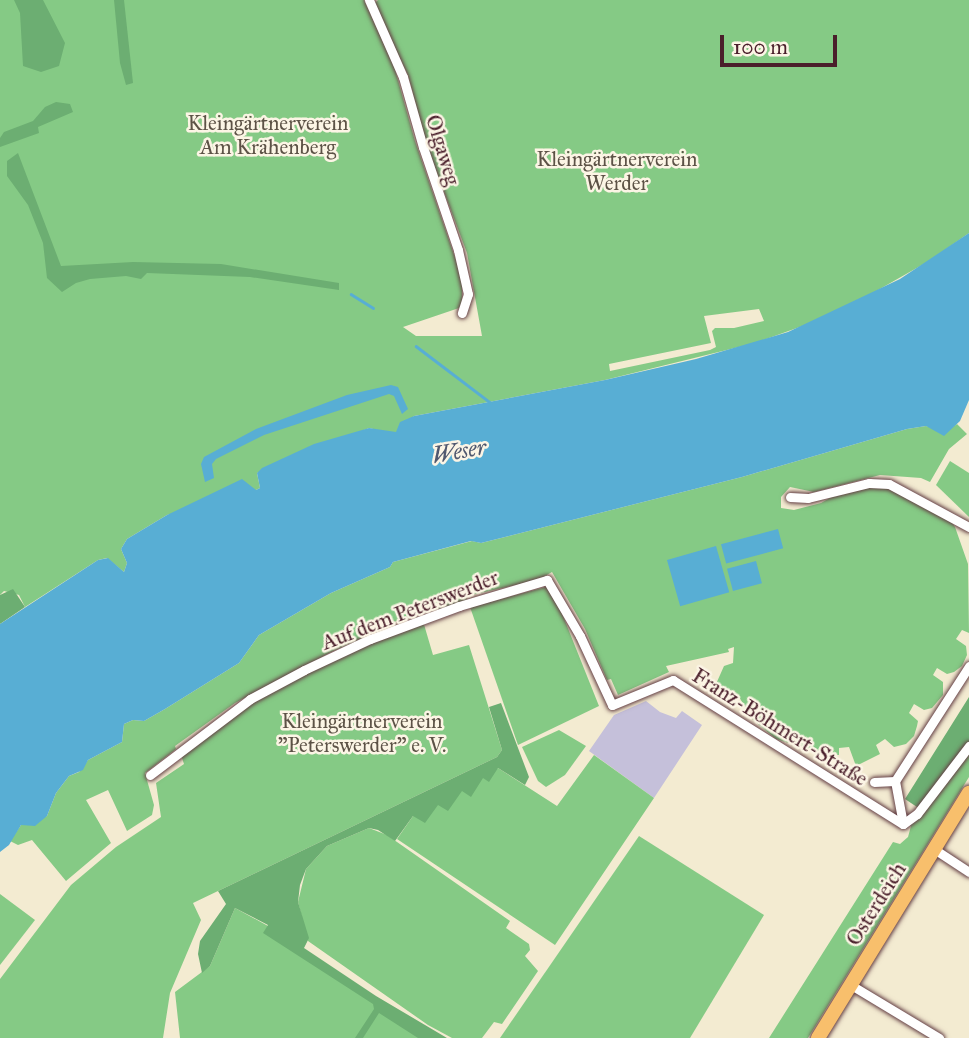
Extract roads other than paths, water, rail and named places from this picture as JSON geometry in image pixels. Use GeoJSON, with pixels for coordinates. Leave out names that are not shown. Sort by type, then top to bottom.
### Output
{"type":"FeatureCollection","features":[{"type":"Feature","properties":{"kind":"main road","name":"Osterdeich"},"geometry":{"type":"LineString","coordinates":[[818,1038],[969,793]]}},
{"type":"Feature","properties":{"kind":"street","name":"Olgaweg"},"geometry":{"type":"LineString","coordinates":[[368,1],[403,77],[423,147],[458,250],[468,293],[463,313]]}},
{"type":"Feature","properties":{"kind":"street"},"geometry":{"type":"LineString","coordinates":[[790,496],[808,498],[869,483],[888,484],[969,527]]}},
{"type":"Feature","properties":{"kind":"street","name":"Auf dem Peterswerder"},"geometry":{"type":"LineString","coordinates":[[150,775],[250,699],[304,670],[370,639],[459,606],[547,580]]}},
{"type":"Feature","properties":{"kind":"street","name":"Franz-Böhmert-Straße"},"geometry":{"type":"LineString","coordinates":[[547,580],[580,636],[612,705],[673,680],[902,824]]}},
{"type":"Feature","properties":{"kind":"street","name":"Franz-Böhmert-Straße"},"geometry":{"type":"LineString","coordinates":[[902,824],[895,781],[969,666]]}},
{"type":"Feature","properties":{"kind":"street"},"geometry":{"type":"LineString","coordinates":[[902,824],[917,814],[969,746]]}},
{"type":"Feature","properties":{"kind":"street","name":"Franz-Böhmert-Straße"},"geometry":{"type":"LineString","coordinates":[[874,782],[895,781]]}},
{"type":"Feature","properties":{"kind":"street"},"geometry":{"type":"LineString","coordinates":[[934,849],[969,872]]}},
{"type":"Feature","properties":{"kind":"street"},"geometry":{"type":"LineString","coordinates":[[851,985],[939,1038]]}},
{"type":"Feature","properties":{"kind":"water","name":"Weser"},"geometry":{"type":"Polygon","coordinates":[[[969,233],[969,400],[960,421],[944,436],[926,426],[907,429],[742,477],[481,543],[471,541],[393,562],[390,567],[331,593],[259,635],[239,663],[165,709],[144,721],[133,720],[124,724],[122,742],[88,760],[83,770],[69,776],[56,793],[47,816],[35,826],[21,825],[9,845],[0,852],[0,624],[98,560],[108,558],[124,572],[127,563],[121,549],[127,539],[167,515],[242,479],[256,490],[260,488],[257,473],[262,468],[314,444],[369,428],[396,432],[400,422],[414,416],[605,380],[696,359],[788,332],[900,279],[969,233]]]}},
{"type":"Feature","properties":{"kind":"water"},"geometry":{"type":"Polygon","coordinates":[[[391,385],[398,387],[408,409],[402,414],[394,396],[389,394],[264,435],[216,459],[212,464],[214,478],[205,482],[201,464],[204,457],[256,429],[347,395],[391,385]]]}},
{"type":"Feature","properties":{"kind":"water"},"geometry":{"type":"Polygon","coordinates":[[[778,529],[783,548],[726,564],[721,544],[778,529]]]}},
{"type":"Feature","properties":{"kind":"water"},"geometry":{"type":"Polygon","coordinates":[[[716,546],[729,592],[680,606],[667,560],[716,546]]]}},
{"type":"Feature","properties":{"kind":"water"},"geometry":{"type":"Polygon","coordinates":[[[756,561],[762,583],[733,591],[727,569],[756,561]]]}},
{"type":"Feature","properties":{"kind":"waterway"},"geometry":{"type":"LineString","coordinates":[[351,294],[373,308]]}},
{"type":"Feature","properties":{"kind":"waterway"},"geometry":{"type":"LineString","coordinates":[[416,346],[491,403]]}},
{"type":"Feature","properties":{"kind":"park label","name":"Kleingärtnerverein Am Krähenberg"},"geometry":{"type":"Point","coordinates":[268,135]}},
{"type":"Feature","properties":{"kind":"park label","name":"Kleingärtnerverein Werder"},"geometry":{"type":"Point","coordinates":[617,171]}},
{"type":"Feature","properties":{"kind":"park label","name":"Kleingärtnerverein \"Peterswerder\" e. V."},"geometry":{"type":"Point","coordinates":[362,733]}}]}
